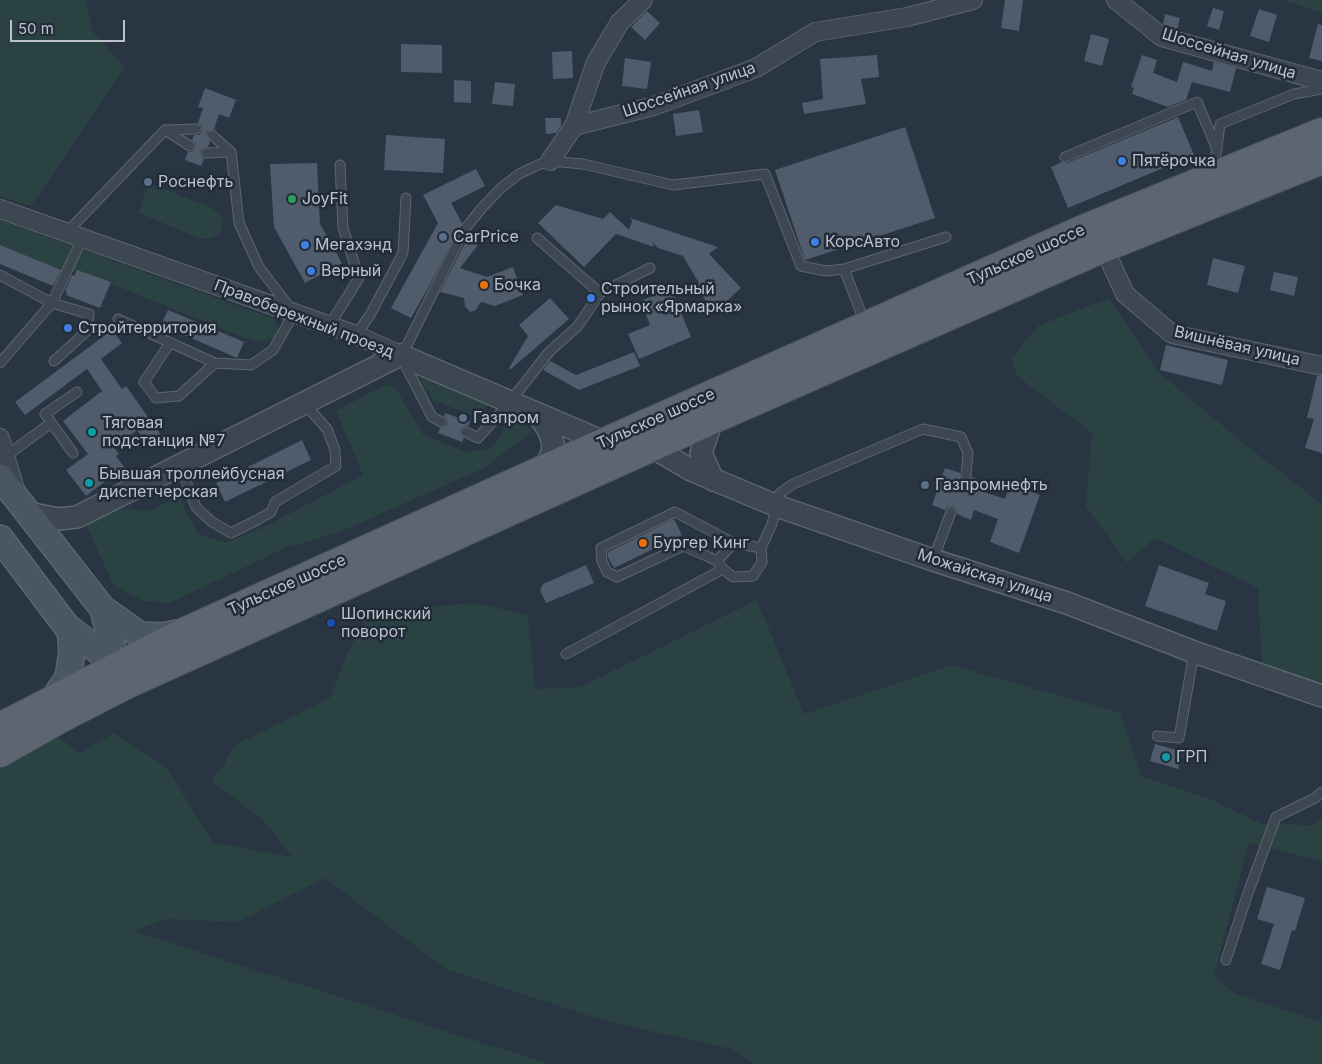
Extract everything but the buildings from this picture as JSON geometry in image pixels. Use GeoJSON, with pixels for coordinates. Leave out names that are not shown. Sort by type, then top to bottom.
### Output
{"type":"FeatureCollection","features":[{"type":"Feature","properties":{"kind":"main road","name":"Тульское шоссе"},"geometry":{"type":"LineString","coordinates":[[0,753],[122,675],[186,631],[604,442],[1082,230],[1322,132]]}},
{"type":"Feature","properties":{"kind":"main road","name":"Тульское шоссе"},"geometry":{"type":"LineString","coordinates":[[0,727],[54,698],[122,675],[652,447],[1104,248],[1322,160]]}},
{"type":"Feature","properties":{"kind":"main road"},"geometry":{"type":"LineString","coordinates":[[3,466],[23,507],[103,609],[140,635],[163,636],[186,631]]}},
{"type":"Feature","properties":{"kind":"main road"},"geometry":{"type":"LineString","coordinates":[[0,538],[70,629],[122,675]]}},
{"type":"Feature","properties":{"kind":"main road"},"geometry":{"type":"LineString","coordinates":[[26,572],[56,549]]}},
{"type":"Feature","properties":{"kind":"main road"},"geometry":{"type":"LineString","coordinates":[[103,609],[122,675]]}},
{"type":"Feature","properties":{"kind":"main road"},"geometry":{"type":"LineString","coordinates":[[54,698],[68,678],[72,652],[70,629]]}},
{"type":"Feature","properties":{"kind":"street"},"geometry":{"type":"LineString","coordinates":[[550,161],[574,126],[596,62],[620,22],[643,0]]}},
{"type":"Feature","properties":{"kind":"street","name":"Шоссейная улица"},"geometry":{"type":"LineString","coordinates":[[574,126],[654,106],[756,68],[815,32],[907,17],[973,0]]}},
{"type":"Feature","properties":{"kind":"street","name":"Шоссейная улица"},"geometry":{"type":"LineString","coordinates":[[1116,0],[1162,37],[1322,81]]}},
{"type":"Feature","properties":{"kind":"street","name":"Правобережный проезд"},"geometry":{"type":"LineString","coordinates":[[0,209],[356,335],[509,403],[604,442]]}},
{"type":"Feature","properties":{"kind":"street","name":"Вишнёвая улица"},"geometry":{"type":"LineString","coordinates":[[1104,248],[1125,294],[1172,334],[1322,366]]}},
{"type":"Feature","properties":{"kind":"street"},"geometry":{"type":"LineString","coordinates":[[23,507],[59,519],[77,517],[400,355]]}},
{"type":"Feature","properties":{"kind":"street"},"geometry":{"type":"LineString","coordinates":[[538,415],[548,429],[553,443],[552,454],[544,469]]}},
{"type":"Feature","properties":{"kind":"street"},"geometry":{"type":"LineString","coordinates":[[712,420],[701,453],[713,480]]}},
{"type":"Feature","properties":{"kind":"street"},"geometry":{"type":"LineString","coordinates":[[0,438],[3,466]]}},
{"type":"Feature","properties":{"kind":"street","name":"Можайская улица"},"geometry":{"type":"LineString","coordinates":[[652,447],[691,470],[776,506],[933,560],[1067,603],[1194,652],[1322,696]]}},
{"type":"Feature","properties":{"kind":"lane"},"geometry":{"type":"LineString","coordinates":[[1210,177],[1217,149],[1220,124],[1294,94],[1322,89]]}},
{"type":"Feature","properties":{"kind":"lane"},"geometry":{"type":"LineString","coordinates":[[1065,157],[1197,102],[1217,149]]}},
{"type":"Feature","properties":{"kind":"lane"},"geometry":{"type":"LineString","coordinates":[[3,359],[52,302],[75,236],[166,130],[196,129]]}},
{"type":"Feature","properties":{"kind":"lane"},"geometry":{"type":"LineString","coordinates":[[166,130],[190,146]]}},
{"type":"Feature","properties":{"kind":"lane"},"geometry":{"type":"LineString","coordinates":[[118,319],[214,363],[251,365],[273,350],[294,313],[259,267],[239,223],[230,152],[212,136]]}},
{"type":"Feature","properties":{"kind":"lane"},"geometry":{"type":"LineString","coordinates":[[206,153],[230,152]]}},
{"type":"Feature","properties":{"kind":"lane"},"geometry":{"type":"LineString","coordinates":[[442,422],[432,417],[400,355],[408,343],[464,230],[501,188],[519,174],[550,161],[583,164],[673,185],[765,174],[801,266],[826,271],[844,269],[946,237]]}},
{"type":"Feature","properties":{"kind":"lane"},"geometry":{"type":"LineString","coordinates":[[329,326],[359,278],[343,228],[340,166]]}},
{"type":"Feature","properties":{"kind":"lane"},"geometry":{"type":"LineString","coordinates":[[356,335],[370,315],[403,254],[406,198]]}},
{"type":"Feature","properties":{"kind":"lane"},"geometry":{"type":"LineString","coordinates":[[537,238],[600,293]]}},
{"type":"Feature","properties":{"kind":"lane"},"geometry":{"type":"LineString","coordinates":[[466,432],[478,438],[509,403],[549,352],[578,326],[600,293],[650,268]]}},
{"type":"Feature","properties":{"kind":"lane"},"geometry":{"type":"LineString","coordinates":[[844,269],[866,326]]}},
{"type":"Feature","properties":{"kind":"lane"},"geometry":{"type":"LineString","coordinates":[[0,275],[52,302],[89,314],[87,331],[54,362]]}},
{"type":"Feature","properties":{"kind":"lane"},"geometry":{"type":"LineString","coordinates":[[170,343],[144,382],[156,398],[179,396],[214,363]]}},
{"type":"Feature","properties":{"kind":"lane"},"geometry":{"type":"LineString","coordinates":[[0,348],[3,359]]}},
{"type":"Feature","properties":{"kind":"lane"},"geometry":{"type":"LineString","coordinates":[[73,453],[45,414],[77,392]]}},
{"type":"Feature","properties":{"kind":"lane"},"geometry":{"type":"LineString","coordinates":[[180,466],[196,506],[212,522],[231,533],[257,520],[271,512],[275,502],[336,466],[335,450],[327,429],[304,403]]}},
{"type":"Feature","properties":{"kind":"lane"},"geometry":{"type":"LineString","coordinates":[[3,466],[51,423]]}},
{"type":"Feature","properties":{"kind":"lane"},"geometry":{"type":"LineString","coordinates":[[760,548],[734,543],[675,512],[600,548],[606,572],[617,577],[683,546],[717,561],[733,578],[753,576],[762,562],[760,548],[772,524],[780,493],[793,484],[922,429],[961,437],[968,453],[966,475]]}},
{"type":"Feature","properties":{"kind":"lane"},"geometry":{"type":"LineString","coordinates":[[933,560],[951,512]]}},
{"type":"Feature","properties":{"kind":"lane"},"geometry":{"type":"LineString","coordinates":[[717,561],[734,543]]}},
{"type":"Feature","properties":{"kind":"lane"},"geometry":{"type":"LineString","coordinates":[[566,654],[723,569]]}},
{"type":"Feature","properties":{"kind":"lane"},"geometry":{"type":"LineString","coordinates":[[1157,736],[1180,738],[1194,652]]}},
{"type":"Feature","properties":{"kind":"lane"},"geometry":{"type":"LineString","coordinates":[[1226,960],[1246,896],[1276,817],[1315,798],[1322,792]]}},
{"type":"Feature","properties":{"kind":"green space"},"geometry":{"type":"Polygon","coordinates":[[[0,0],[86,0],[93,32],[125,68],[31,206],[0,196],[0,0]]]}},
{"type":"Feature","properties":{"kind":"green space"},"geometry":{"type":"Polygon","coordinates":[[[1284,0],[1322,0],[1322,13],[1284,0]]]}},
{"type":"Feature","properties":{"kind":"green space"},"geometry":{"type":"Polygon","coordinates":[[[154,185],[214,209],[223,219],[221,232],[212,238],[201,239],[139,213],[146,190],[154,185]]]}},
{"type":"Feature","properties":{"kind":"green space"},"geometry":{"type":"Polygon","coordinates":[[[0,220],[274,319],[281,336],[255,342],[77,270],[63,276],[0,249],[0,220]]]}},
{"type":"Feature","properties":{"kind":"green space"},"geometry":{"type":"Polygon","coordinates":[[[1109,298],[1157,371],[1247,446],[1322,504],[1322,686],[1262,669],[1258,588],[1155,538],[1127,563],[1086,506],[1092,433],[1017,376],[1011,359],[1038,326],[1109,298]]]}},
{"type":"Feature","properties":{"kind":"green space"},"geometry":{"type":"Polygon","coordinates":[[[420,376],[487,405],[477,417],[433,400],[424,388],[420,376]]]}},
{"type":"Feature","properties":{"kind":"green space"},"geometry":{"type":"Polygon","coordinates":[[[386,384],[395,387],[423,435],[466,452],[491,448],[515,415],[533,432],[482,469],[340,532],[285,548],[170,603],[143,601],[114,586],[86,525],[116,509],[153,510],[178,496],[198,534],[225,543],[268,525],[363,475],[336,411],[386,384]]]}},
{"type":"Feature","properties":{"kind":"green space"},"geometry":{"type":"Polygon","coordinates":[[[757,600],[804,714],[952,665],[1121,713],[1141,776],[1210,799],[1262,824],[1314,825],[1322,819],[1322,861],[1249,843],[1214,976],[1236,994],[1322,1022],[1322,1064],[754,1064],[732,1049],[605,1021],[446,969],[325,878],[238,922],[165,919],[134,931],[549,1064],[0,1064],[0,769],[57,736],[80,753],[114,733],[165,766],[214,843],[292,857],[263,820],[211,781],[225,763],[233,746],[330,698],[347,654],[369,612],[474,603],[528,615],[535,689],[580,687],[757,600]]]}},
{"type":"Feature","properties":{"kind":"place","name":"Пятёрочка"},"geometry":{"type":"Point","coordinates":[1122,161]}},
{"type":"Feature","properties":{"kind":"place","name":"Роснефть"},"geometry":{"type":"Point","coordinates":[148,182]}},
{"type":"Feature","properties":{"kind":"place","name":"JoyFit"},"geometry":{"type":"Point","coordinates":[292,199]}},
{"type":"Feature","properties":{"kind":"place","name":"CarPrice"},"geometry":{"type":"Point","coordinates":[443,237]}},
{"type":"Feature","properties":{"kind":"place","name":"КорсАвто"},"geometry":{"type":"Point","coordinates":[815,242]}},
{"type":"Feature","properties":{"kind":"place","name":"Мегахэнд"},"geometry":{"type":"Point","coordinates":[305,245]}},
{"type":"Feature","properties":{"kind":"place","name":"Верный"},"geometry":{"type":"Point","coordinates":[311,271]}},
{"type":"Feature","properties":{"kind":"place","name":"Бочка"},"geometry":{"type":"Point","coordinates":[484,285]}},
{"type":"Feature","properties":{"kind":"place","name":"Строительный рынок «Ярмарка»"},"geometry":{"type":"Point","coordinates":[591,298]}},
{"type":"Feature","properties":{"kind":"place","name":"Стройтерритория"},"geometry":{"type":"Point","coordinates":[68,328]}},
{"type":"Feature","properties":{"kind":"place","name":"Газпром"},"geometry":{"type":"Point","coordinates":[463,418]}},
{"type":"Feature","properties":{"kind":"place","name":"Тяговая подстанция №7"},"geometry":{"type":"Point","coordinates":[92,432]}},
{"type":"Feature","properties":{"kind":"place","name":"Бывшая троллейбусная диспетчерская"},"geometry":{"type":"Point","coordinates":[89,483]}},
{"type":"Feature","properties":{"kind":"place","name":"Газпромнефть"},"geometry":{"type":"Point","coordinates":[925,485]}},
{"type":"Feature","properties":{"kind":"place","name":"Бургер Кинг"},"geometry":{"type":"Point","coordinates":[643,543]}},
{"type":"Feature","properties":{"kind":"place","name":"Шопинский поворот"},"geometry":{"type":"Point","coordinates":[331,623]}},
{"type":"Feature","properties":{"kind":"place","name":"ГРП"},"geometry":{"type":"Point","coordinates":[1166,757]}}]}
